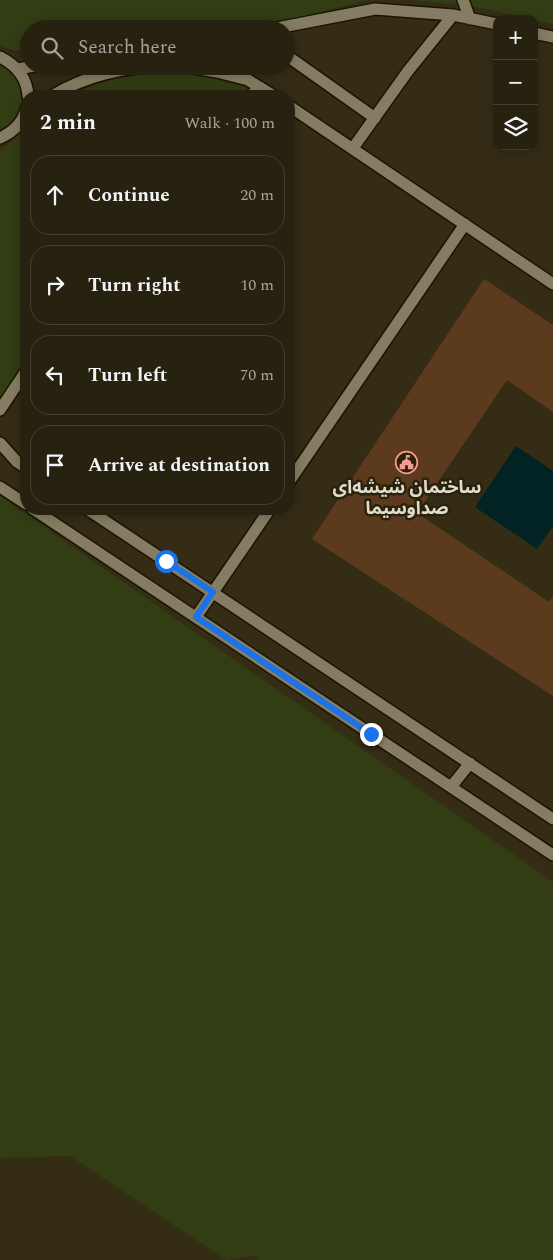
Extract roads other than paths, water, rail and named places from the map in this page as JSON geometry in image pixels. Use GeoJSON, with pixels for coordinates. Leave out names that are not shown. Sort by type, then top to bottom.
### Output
{"type":"FeatureCollection","features":[{"type":"Feature","properties":{"kind":"lane"},"geometry":{"type":"LineString","coordinates":[[463,0],[470,19]]}},
{"type":"Feature","properties":{"kind":"lane"},"geometry":{"type":"LineString","coordinates":[[295,25],[375,9],[453,15],[493,23]]}},
{"type":"Feature","properties":{"kind":"lane"},"geometry":{"type":"LineString","coordinates":[[353,148],[408,71],[453,15]]}},
{"type":"Feature","properties":{"kind":"lane"},"geometry":{"type":"LineString","coordinates":[[538,33],[552,37]]}},
{"type":"Feature","properties":{"kind":"lane"},"geometry":{"type":"LineString","coordinates":[[0,57],[20,72]]}},
{"type":"Feature","properties":{"kind":"lane"},"geometry":{"type":"LineString","coordinates":[[295,61],[375,118]]}},
{"type":"Feature","properties":{"kind":"lane"},"geometry":{"type":"LineString","coordinates":[[22,75],[27,90]]}},
{"type":"Feature","properties":{"kind":"lane"},"geometry":{"type":"LineString","coordinates":[[64,90],[81,81],[104,75]]}},
{"type":"Feature","properties":{"kind":"lane"},"geometry":{"type":"LineString","coordinates":[[230,75],[248,80],[265,90]]}},
{"type":"Feature","properties":{"kind":"lane"},"geometry":{"type":"LineString","coordinates":[[257,90],[260,87]]}},
{"type":"Feature","properties":{"kind":"lane"},"geometry":{"type":"LineString","coordinates":[[295,110],[553,284]]}},
{"type":"Feature","properties":{"kind":"lane"},"geometry":{"type":"LineString","coordinates":[[0,138],[8,134],[20,122]]}},
{"type":"Feature","properties":{"kind":"lane"},"geometry":{"type":"LineString","coordinates":[[295,473],[465,224]]}},
{"type":"Feature","properties":{"kind":"lane"},"geometry":{"type":"LineString","coordinates":[[0,410],[20,380]]}},
{"type":"Feature","properties":{"kind":"lane"},"geometry":{"type":"LineString","coordinates":[[0,442],[20,464]]}},
{"type":"Feature","properties":{"kind":"lane"},"geometry":{"type":"LineString","coordinates":[[0,487],[20,500]]}},
{"type":"Feature","properties":{"kind":"lane"},"geometry":{"type":"LineString","coordinates":[[42,515],[553,855]]}},
{"type":"Feature","properties":{"kind":"lane"},"geometry":{"type":"LineString","coordinates":[[96,515],[553,819]]}},
{"type":"Feature","properties":{"kind":"lane"},"geometry":{"type":"LineString","coordinates":[[196,617],[266,515]]}},
{"type":"Feature","properties":{"kind":"lane"},"geometry":{"type":"LineString","coordinates":[[451,787],[470,763]]}},
{"type":"Feature","properties":{"kind":"water"},"geometry":{"type":"Polygon","coordinates":[[[516,446],[553,471],[553,526],[537,549],[475,507],[516,446]]]}},
{"type":"Feature","properties":{"kind":"place","name":"ساختمان شیشه‌ای صداوسیما"},"geometry":{"type":"Point","coordinates":[407,462]}}]}
